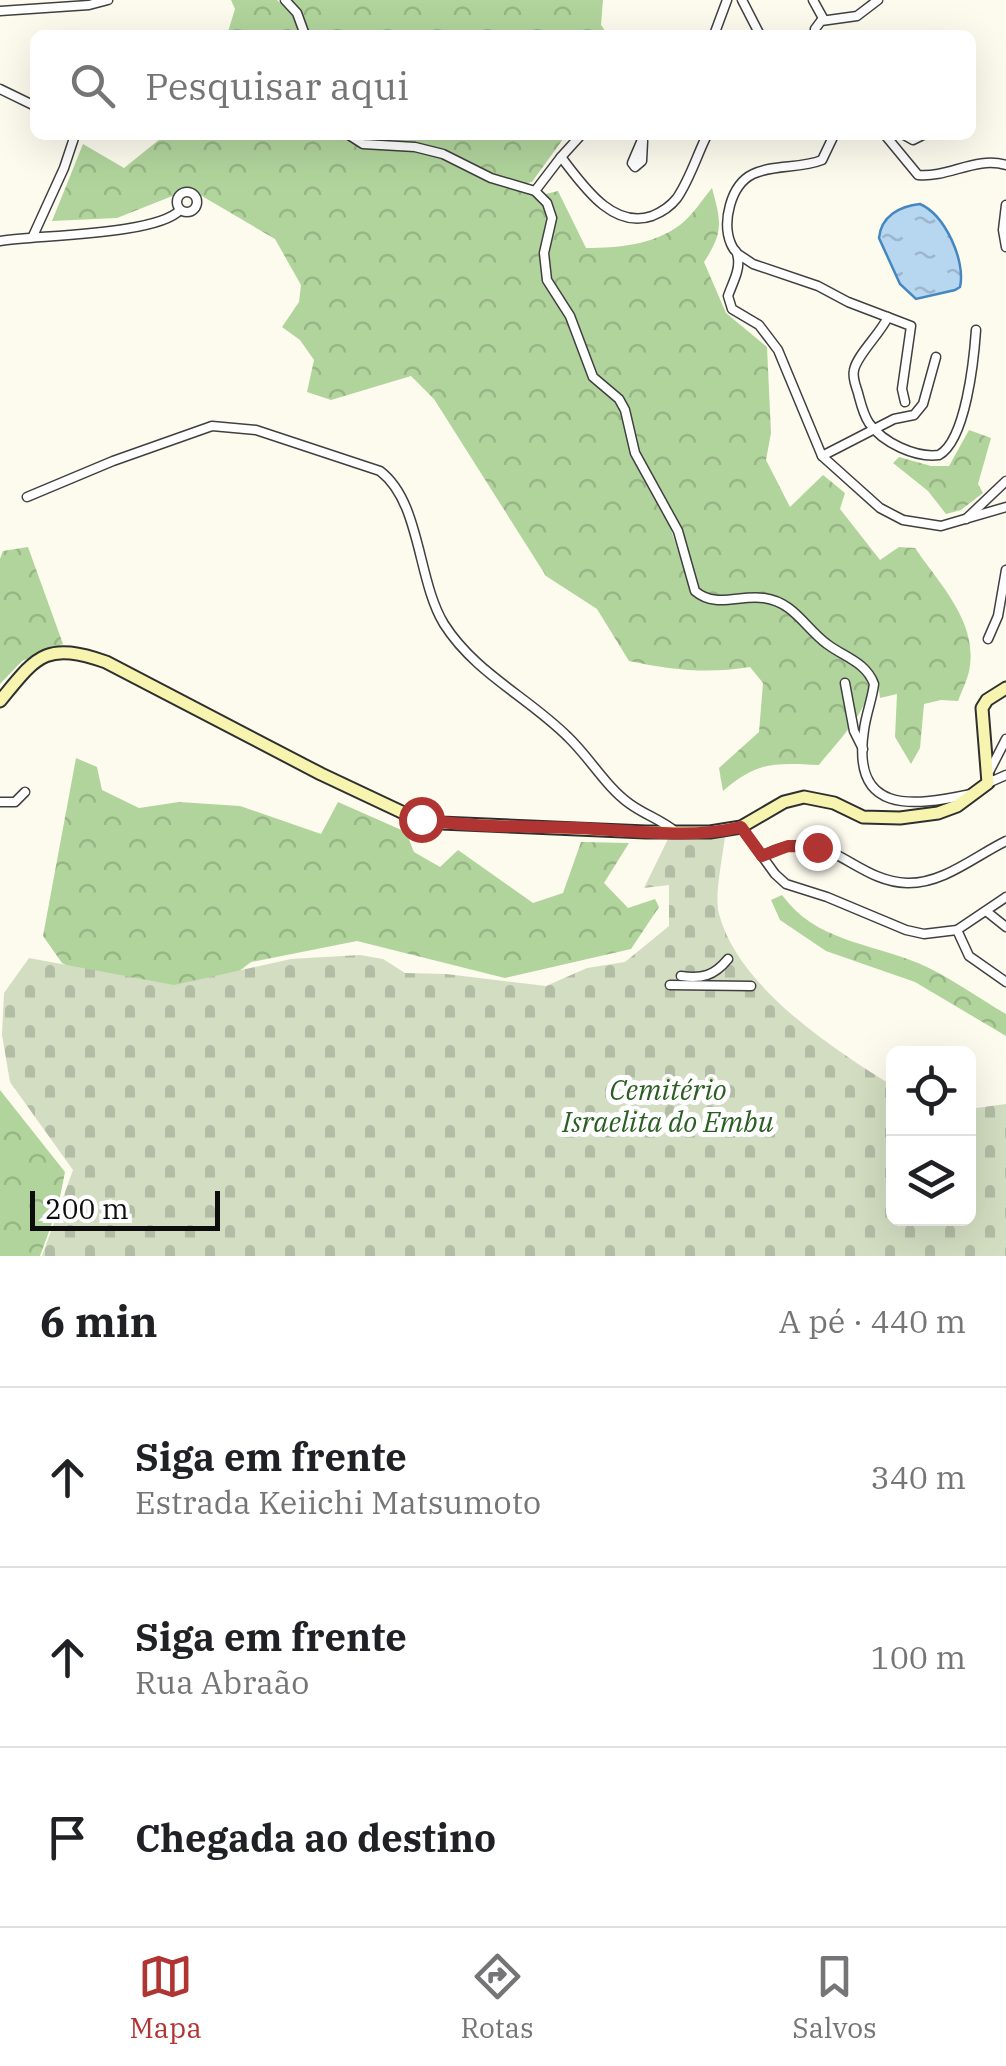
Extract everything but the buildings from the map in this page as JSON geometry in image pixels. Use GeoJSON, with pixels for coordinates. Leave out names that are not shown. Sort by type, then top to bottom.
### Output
{"type":"FeatureCollection","features":[{"type":"Feature","properties":{"kind":"main road"},"geometry":{"type":"LineString","coordinates":[[0,701],[26,667],[41,656],[87,656],[106,662],[321,774],[421,819],[676,832],[741,827],[784,802],[804,797],[834,803],[863,816],[888,818],[938,813],[956,806],[976,793],[988,778],[982,708],[1006,688]]}},
{"type":"Feature","properties":{"kind":"street"},"geometry":{"type":"LineString","coordinates":[[0,10],[108,0]]}},
{"type":"Feature","properties":{"kind":"street"},"geometry":{"type":"LineString","coordinates":[[285,0],[297,13],[303,30]]}},
{"type":"Feature","properties":{"kind":"street"},"geometry":{"type":"LineString","coordinates":[[716,30],[727,0]]}},
{"type":"Feature","properties":{"kind":"street"},"geometry":{"type":"LineString","coordinates":[[742,0],[757,30]]}},
{"type":"Feature","properties":{"kind":"street"},"geometry":{"type":"LineString","coordinates":[[813,0],[824,20]]}},
{"type":"Feature","properties":{"kind":"street"},"geometry":{"type":"LineString","coordinates":[[816,30],[824,20],[857,16],[878,0]]}},
{"type":"Feature","properties":{"kind":"street"},"geometry":{"type":"LineString","coordinates":[[0,88],[30,103]]}},
{"type":"Feature","properties":{"kind":"street"},"geometry":{"type":"LineString","coordinates":[[33,236],[74,140]]}},
{"type":"Feature","properties":{"kind":"street"},"geometry":{"type":"LineString","coordinates":[[357,140],[443,154],[491,178],[535,191],[547,203],[552,218],[544,253],[547,280],[570,316],[593,377],[619,399],[625,410],[635,453],[671,515],[695,591],[722,601],[750,597],[776,601],[797,613],[826,644],[867,672],[874,684],[862,749]]}},
{"type":"Feature","properties":{"kind":"street"},"geometry":{"type":"LineString","coordinates":[[535,191],[576,140]]}},
{"type":"Feature","properties":{"kind":"street"},"geometry":{"type":"LineString","coordinates":[[633,160],[643,140]]}},
{"type":"Feature","properties":{"kind":"street"},"geometry":{"type":"LineString","coordinates":[[561,157],[607,208],[622,218],[644,218],[673,202],[704,140]]}},
{"type":"Feature","properties":{"kind":"street"},"geometry":{"type":"LineString","coordinates":[[832,140],[822,160],[807,166],[754,173],[744,180],[734,193],[727,227],[738,254],[753,264],[818,286],[912,326],[902,389],[904,402]]}},
{"type":"Feature","properties":{"kind":"street"},"geometry":{"type":"LineString","coordinates":[[889,140],[913,171],[924,176],[987,162],[1006,165]]}},
{"type":"Feature","properties":{"kind":"street"},"geometry":{"type":"LineString","coordinates":[[1006,205],[1006,247]]}},
{"type":"Feature","properties":{"kind":"street"},"geometry":{"type":"LineString","coordinates":[[0,241],[148,226],[172,218],[180,210]]}},
{"type":"Feature","properties":{"kind":"street"},"geometry":{"type":"LineString","coordinates":[[738,254],[738,268],[728,296],[732,309],[759,325],[778,350],[822,456],[865,497],[902,520],[926,526],[964,521],[1006,507]]}},
{"type":"Feature","properties":{"kind":"street"},"geometry":{"type":"LineString","coordinates":[[888,317],[853,373],[866,417],[873,428],[909,452],[931,456],[947,451],[964,406],[976,330]]}},
{"type":"Feature","properties":{"kind":"street"},"geometry":{"type":"LineString","coordinates":[[822,456],[894,418],[914,415],[923,404],[936,358]]}},
{"type":"Feature","properties":{"kind":"street"},"geometry":{"type":"LineString","coordinates":[[27,497],[113,460],[212,426],[266,433],[380,470],[399,493],[427,587],[456,640],[489,674],[564,733],[630,804],[676,832]]}},
{"type":"Feature","properties":{"kind":"street"},"geometry":{"type":"LineString","coordinates":[[964,521],[1006,481]]}},
{"type":"Feature","properties":{"kind":"street"},"geometry":{"type":"LineString","coordinates":[[988,638],[998,616],[1006,570]]}},
{"type":"Feature","properties":{"kind":"street"},"geometry":{"type":"LineString","coordinates":[[845,682],[854,731],[874,790],[890,800],[926,803],[976,793]]}},
{"type":"Feature","properties":{"kind":"street"},"geometry":{"type":"LineString","coordinates":[[988,778],[1006,740]]}},
{"type":"Feature","properties":{"kind":"street"},"geometry":{"type":"LineString","coordinates":[[988,778],[1006,775]]}},
{"type":"Feature","properties":{"kind":"street"},"geometry":{"type":"LineString","coordinates":[[0,802],[14,802],[25,792]]}},
{"type":"Feature","properties":{"kind":"street"},"geometry":{"type":"LineString","coordinates":[[741,827],[775,874],[797,890],[827,897],[887,924],[924,934],[957,930],[1006,898]]}},
{"type":"Feature","properties":{"kind":"street"},"geometry":{"type":"LineString","coordinates":[[762,856],[788,846],[817,847],[894,881],[917,882],[950,872],[1006,841]]}},
{"type":"Feature","properties":{"kind":"street"},"geometry":{"type":"LineString","coordinates":[[986,911],[1006,928]]}},
{"type":"Feature","properties":{"kind":"street"},"geometry":{"type":"LineString","coordinates":[[957,930],[968,956],[1006,982]]}},
{"type":"Feature","properties":{"kind":"street"},"geometry":{"type":"LineString","coordinates":[[680,976],[705,976],[720,969],[728,959]]}},
{"type":"Feature","properties":{"kind":"street"},"geometry":{"type":"LineString","coordinates":[[670,985],[751,986]]}},
{"type":"Feature","properties":{"kind":"green space"},"geometry":{"type":"Polygon","coordinates":[[[231,0],[277,0],[294,15],[299,30],[229,30],[235,9],[231,0]]]}},
{"type":"Feature","properties":{"kind":"green space"},"geometry":{"type":"Polygon","coordinates":[[[291,0],[603,0],[601,25],[604,30],[307,30],[291,0]]]}},
{"type":"Feature","properties":{"kind":"green space"},"geometry":{"type":"Polygon","coordinates":[[[159,140],[351,140],[362,148],[442,157],[489,182],[534,196],[548,218],[540,253],[543,282],[566,317],[589,380],[621,411],[631,454],[667,517],[692,594],[709,603],[775,605],[864,675],[867,696],[845,734],[819,765],[767,766],[746,774],[723,791],[719,768],[759,732],[763,683],[750,667],[689,670],[629,661],[597,609],[546,576],[434,399],[411,376],[331,400],[307,392],[314,360],[300,340],[282,327],[299,302],[301,285],[275,239],[190,189],[117,218],[52,221],[83,144],[124,168],[159,140]]]}},
{"type":"Feature","properties":{"kind":"green space"},"geometry":{"type":"Polygon","coordinates":[[[364,140],[562,140],[532,182],[522,183],[500,178],[434,147],[364,140]]]}},
{"type":"Feature","properties":{"kind":"green space"},"geometry":{"type":"Polygon","coordinates":[[[712,188],[719,226],[704,262],[726,313],[767,347],[771,433],[766,460],[790,507],[823,475],[845,493],[840,509],[880,560],[899,547],[915,548],[953,602],[967,633],[970,665],[958,701],[924,704],[920,748],[911,764],[895,737],[897,694],[880,698],[876,678],[866,664],[831,642],[792,605],[776,596],[717,596],[699,589],[682,529],[639,451],[629,408],[596,375],[573,314],[551,278],[549,254],[556,218],[546,194],[558,191],[586,248],[598,248],[635,244],[670,232],[689,217],[712,188]]]}},
{"type":"Feature","properties":{"kind":"green space"},"geometry":{"type":"Polygon","coordinates":[[[969,430],[991,438],[978,484],[983,493],[961,510],[946,514],[928,491],[893,463],[899,457],[931,466],[949,466],[969,430]]]}},
{"type":"Feature","properties":{"kind":"green space"},"geometry":{"type":"Polygon","coordinates":[[[28,547],[63,644],[22,661],[0,684],[0,559],[3,551],[28,547]]]}},
{"type":"Feature","properties":{"kind":"green space"},"geometry":{"type":"Polygon","coordinates":[[[76,758],[97,767],[102,790],[139,808],[179,802],[240,806],[321,834],[338,802],[406,832],[414,852],[440,867],[458,850],[533,903],[563,893],[581,842],[629,843],[604,883],[628,908],[655,899],[659,907],[631,949],[505,978],[357,941],[251,962],[204,998],[113,990],[62,963],[43,936],[76,758]]]}},
{"type":"Feature","properties":{"kind":"green space","name":"Cemitério Israelita do Embu"},"geometry":{"type":"Polygon","coordinates":[[[725,836],[718,906],[729,941],[767,991],[791,1014],[886,1082],[886,1226],[976,1226],[976,1108],[1006,1104],[1006,1256],[42,1256],[73,1170],[10,1082],[2,1035],[4,993],[29,958],[174,985],[291,959],[360,955],[383,959],[405,973],[546,986],[587,968],[625,962],[669,926],[669,885],[644,888],[668,839],[725,836]]]}},
{"type":"Feature","properties":{"kind":"green space"},"geometry":{"type":"Polygon","coordinates":[[[782,895],[810,922],[844,939],[930,968],[1006,1014],[1006,1036],[915,982],[826,951],[780,920],[771,900],[782,895]]]}},
{"type":"Feature","properties":{"kind":"green space"},"geometry":{"type":"Polygon","coordinates":[[[0,1090],[65,1172],[58,1207],[40,1256],[0,1256],[0,1090]]]}},
{"type":"Feature","properties":{"kind":"water"},"geometry":{"type":"Polygon","coordinates":[[[920,204],[938,218],[952,240],[961,276],[960,287],[955,290],[916,299],[900,284],[879,238],[883,224],[893,214],[920,204]]]}},
{"type":"Feature","properties":{"kind":"route"},"geometry":{"type":"LineString","coordinates":[[421,819],[646,832],[710,832],[741,827],[762,856],[788,846],[817,847]]}}]}
